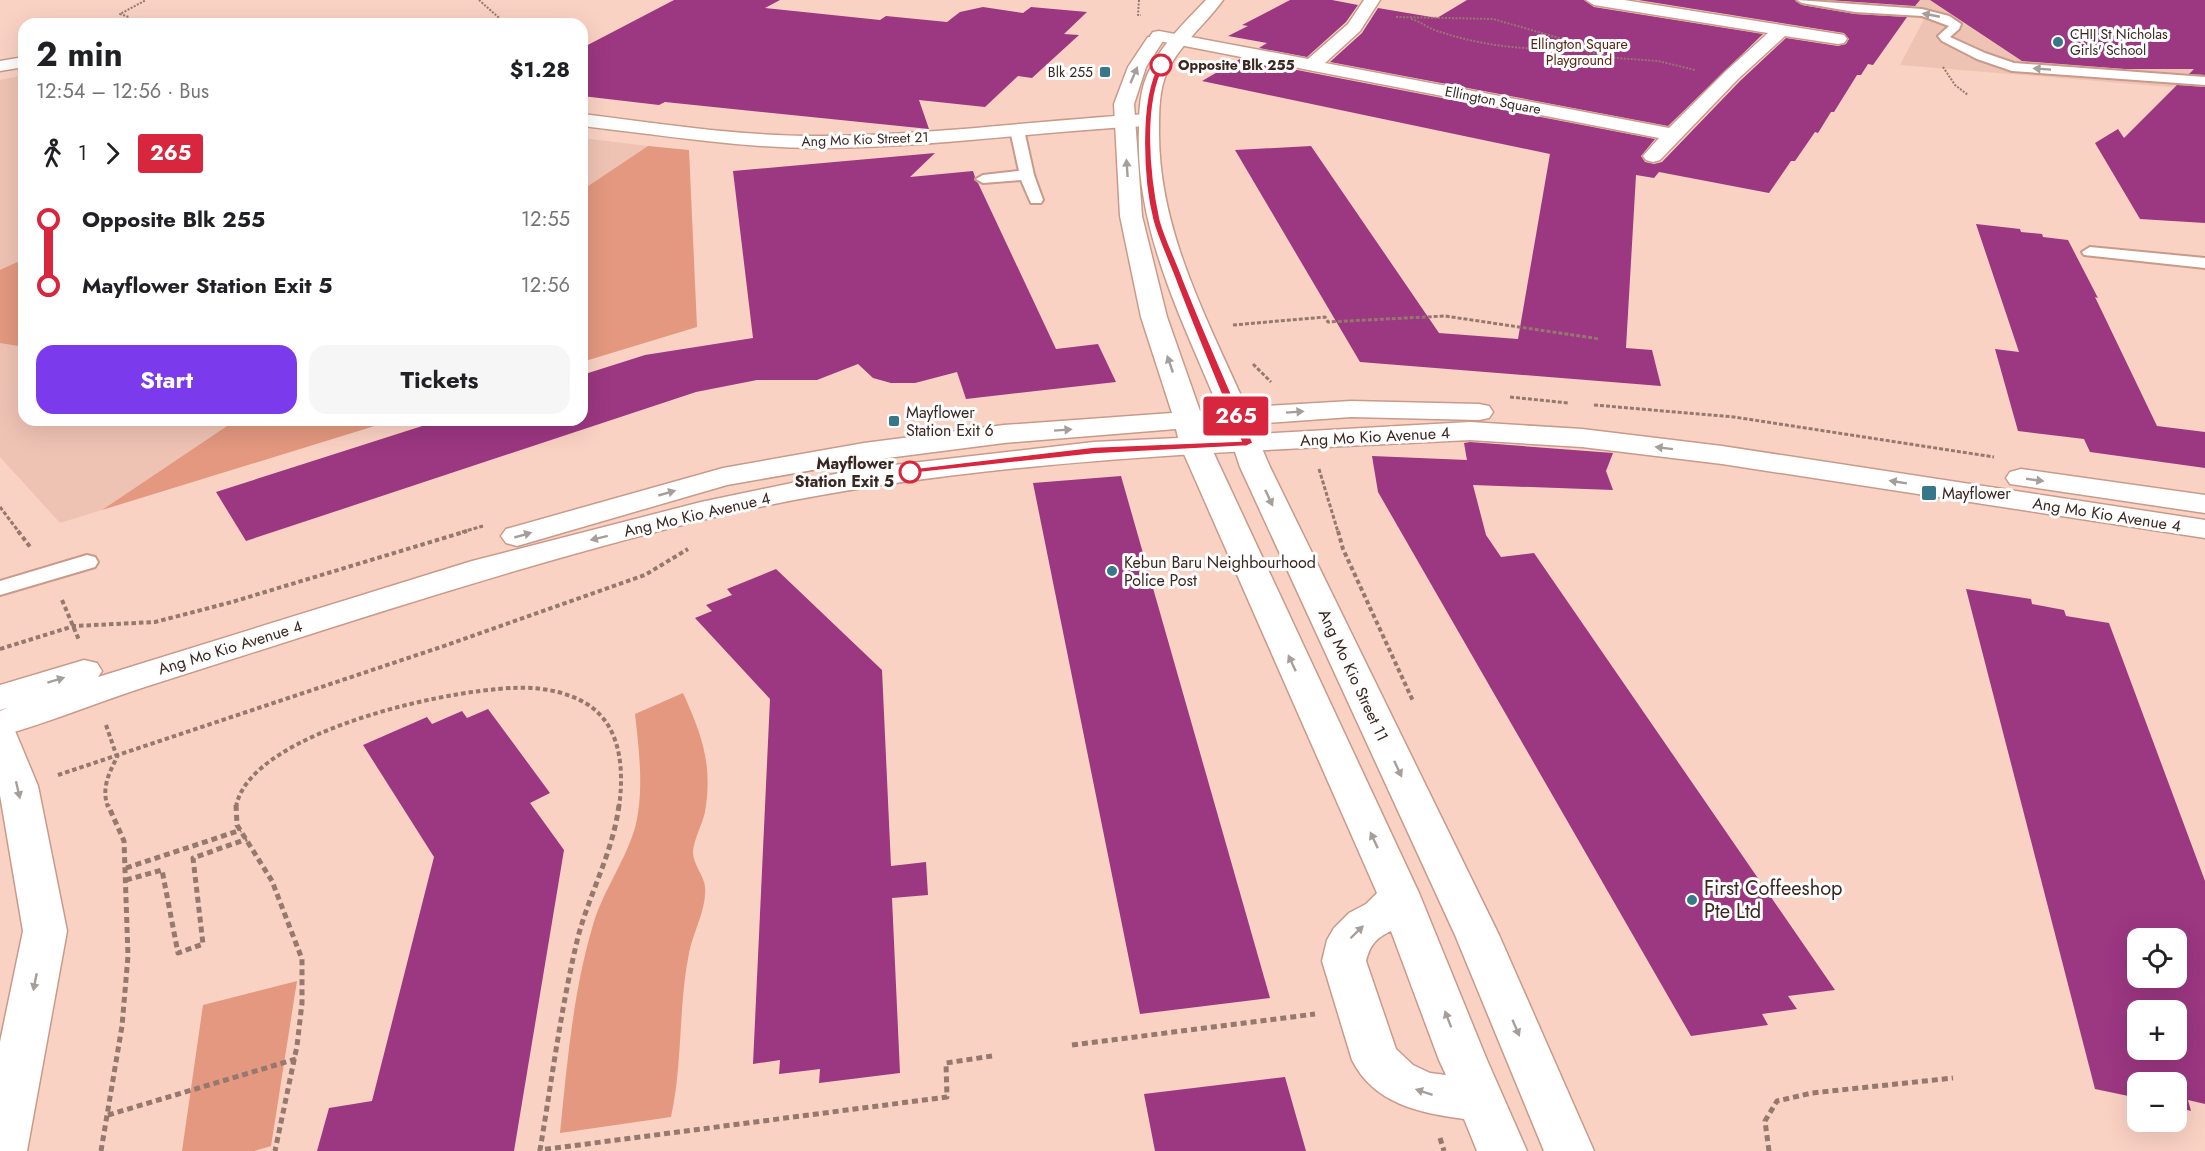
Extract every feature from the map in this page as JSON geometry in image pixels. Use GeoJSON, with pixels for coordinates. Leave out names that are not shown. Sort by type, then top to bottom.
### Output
{"type":"FeatureCollection","features":[{"type":"Feature","properties":{"kind":"street"},"geometry":{"type":"LineString","coordinates":[[1193,0],[1159,36],[1137,67],[1124,104],[1131,216],[1154,317],[1183,400],[1191,433],[1398,893],[1502,1151]]}},
{"type":"Feature","properties":{"kind":"street","name":"Ang Mo Kio Street 11"},"geometry":{"type":"LineString","coordinates":[[1215,0],[1170,51],[1157,73],[1148,120],[1148,154],[1157,220],[1196,323],[1260,478],[1477,935],[1569,1151]]}},
{"type":"Feature","properties":{"kind":"street"},"geometry":{"type":"LineString","coordinates":[[1594,0],[1838,39]]}},
{"type":"Feature","properties":{"kind":"street"},"geometry":{"type":"LineString","coordinates":[[1313,64],[1368,7]]}},
{"type":"Feature","properties":{"kind":"street"},"geometry":{"type":"LineString","coordinates":[[1653,156],[1732,75],[1781,30]]}},
{"type":"Feature","properties":{"kind":"street","name":"Ellington Square"},"geometry":{"type":"LineString","coordinates":[[1159,36],[1674,135]]}},
{"type":"Feature","properties":{"kind":"street"},"geometry":{"type":"LineString","coordinates":[[0,66],[18,63]]}},
{"type":"Feature","properties":{"kind":"street","name":"Ang Mo Kio Street 21"},"geometry":{"type":"LineString","coordinates":[[588,121],[785,141],[897,139],[1148,120]]}},
{"type":"Feature","properties":{"kind":"street","name":"Ang Mo Kio Avenue 4"},"geometry":{"type":"LineString","coordinates":[[1242,430],[1351,409],[1452,410],[1597,418],[1727,432],[1962,470],[2205,504]]}},
{"type":"Feature","properties":{"kind":"street","name":"Ang Mo Kio Avenue 4"},"geometry":{"type":"LineString","coordinates":[[0,698],[456,554],[723,477],[864,452],[1004,434],[1191,433],[1242,430],[1523,433],[1769,462],[2205,529]]}},
{"type":"Feature","properties":{"kind":"street","name":"Ang Mo Kio Avenue 4"},"geometry":{"type":"LineString","coordinates":[[0,724],[95,690],[484,568],[701,512],[859,478],[1191,433]]}},
{"type":"Feature","properties":{"kind":"street"},"geometry":{"type":"LineString","coordinates":[[0,735],[18,786],[45,931],[2,1151]]}},
{"type":"Feature","properties":{"kind":"street"},"geometry":{"type":"LineString","coordinates":[[1398,893],[1392,905],[1381,916],[1364,925],[1349,940],[1344,961],[1376,1060],[1396,1079],[1424,1093],[1482,1101]]}},
{"type":"Feature","properties":{"kind":"lane"},"geometry":{"type":"LineString","coordinates":[[1803,0],[1857,9],[1911,11],[1943,17],[1955,24],[1955,27],[1944,36],[1946,39],[1994,62],[2012,67],[2205,81]]}},
{"type":"Feature","properties":{"kind":"lane"},"geometry":{"type":"LineString","coordinates":[[1017,130],[1027,175],[1036,200]]}},
{"type":"Feature","properties":{"kind":"lane"},"geometry":{"type":"LineString","coordinates":[[983,179],[1027,175]]}},
{"type":"Feature","properties":{"kind":"lane"},"geometry":{"type":"LineString","coordinates":[[2090,252],[2205,263]]}},
{"type":"Feature","properties":{"kind":"lane"},"geometry":{"type":"LineString","coordinates":[[0,588],[87,562]]}},
{"type":"Feature","properties":{"kind":"path"},"geometry":{"type":"LineString","coordinates":[[128,18],[120,14],[146,0]]}},
{"type":"Feature","properties":{"kind":"path"},"geometry":{"type":"LineString","coordinates":[[479,0],[499,18]]}},
{"type":"Feature","properties":{"kind":"path"},"geometry":{"type":"LineString","coordinates":[[1368,7],[1380,15],[1493,19],[1539,31],[1601,55],[1658,61],[1702,72],[1732,75]]}},
{"type":"Feature","properties":{"kind":"path"},"geometry":{"type":"LineString","coordinates":[[1405,17],[1439,31],[1532,48],[1555,49],[1576,46]]}},
{"type":"Feature","properties":{"kind":"path"},"geometry":{"type":"LineString","coordinates":[[1233,334],[1229,326],[1325,317],[1328,322],[1446,316],[1600,339]]}},
{"type":"Feature","properties":{"kind":"path"},"geometry":{"type":"LineString","coordinates":[[1248,358],[1262,375],[1277,387]]}},
{"type":"Feature","properties":{"kind":"path"},"geometry":{"type":"LineString","coordinates":[[1714,415],[1786,424]]}},
{"type":"Feature","properties":{"kind":"path"},"geometry":{"type":"LineString","coordinates":[[101,1151],[122,1026],[128,956],[124,841],[104,797],[108,776],[117,758],[645,575],[697,544]]}},
{"type":"Feature","properties":{"kind":"path"},"geometry":{"type":"LineString","coordinates":[[0,649],[74,626]]}},
{"type":"Feature","properties":{"kind":"path"},"geometry":{"type":"LineString","coordinates":[[274,1151],[296,1059],[303,1004],[302,956],[268,874],[235,823],[238,796],[257,772],[320,733],[424,700],[488,689],[545,688],[592,705],[610,726],[621,755],[621,788],[616,824],[609,852],[588,904],[578,939],[540,1151],[947,1097],[945,1063],[992,1056]]}},
{"type":"Feature","properties":{"kind":"path"},"geometry":{"type":"LineString","coordinates":[[126,868],[241,830]]}},
{"type":"Feature","properties":{"kind":"path"},"geometry":{"type":"LineString","coordinates":[[126,880],[162,870],[178,953],[203,944],[193,858],[247,839]]}},
{"type":"Feature","properties":{"kind":"path"},"geometry":{"type":"LineString","coordinates":[[1072,1045],[1360,1008]]}},
{"type":"Feature","properties":{"kind":"path"},"geometry":{"type":"LineString","coordinates":[[108,1115],[296,1059]]}},
{"type":"Feature","properties":{"kind":"path"},"geometry":{"type":"LineString","coordinates":[[1769,1151],[1765,1121],[1777,1101],[1812,1093],[1953,1078]]}},
{"type":"Feature","properties":{"kind":"shaded area","name":"CHIJ St Nicholas Girls' School"},"geometry":{"type":"Polygon","coordinates":[[[1801,0],[2205,0],[2205,90],[1900,65],[1924,19],[1801,0]]]}},
{"type":"Feature","properties":{"kind":"shaded area"},"geometry":{"type":"Polygon","coordinates":[[[18,76],[18,426],[227,426],[102,510],[60,523],[0,457],[0,80],[18,76]]]}},
{"type":"Feature","properties":{"kind":"shaded area"},"geometry":{"type":"Polygon","coordinates":[[[588,139],[648,146],[588,186],[588,139]]]}},
{"type":"Feature","properties":{"kind":"shaded area"},"geometry":{"type":"Polygon","coordinates":[[[648,146],[689,150],[697,327],[588,360],[588,186],[648,146]]]}},
{"type":"Feature","properties":{"kind":"shaded area"},"geometry":{"type":"Polygon","coordinates":[[[18,262],[18,346],[0,343],[0,270],[18,262]]]}},
{"type":"Feature","properties":{"kind":"shaded area"},"geometry":{"type":"Polygon","coordinates":[[[227,426],[375,426],[102,510],[227,426]]]}},
{"type":"Feature","properties":{"kind":"shaded area"},"geometry":{"type":"Polygon","coordinates":[[[683,693],[696,723],[707,765],[705,812],[693,852],[704,883],[705,895],[691,945],[686,974],[675,1097],[671,1117],[560,1133],[572,1028],[586,950],[597,912],[627,850],[636,824],[640,783],[635,714],[683,693]]]}},
{"type":"Feature","properties":{"kind":"shaded area"},"geometry":{"type":"Polygon","coordinates":[[[297,981],[271,1146],[254,1151],[182,1151],[203,1005],[297,981]]]}},
{"type":"Feature","properties":{"kind":"building"},"geometry":{"type":"Polygon","coordinates":[[[674,0],[780,0],[765,8],[880,20],[886,16],[947,22],[960,12],[983,7],[1023,13],[1031,7],[1087,12],[1064,34],[1079,35],[1032,78],[1018,76],[985,107],[919,100],[929,129],[665,102],[659,105],[588,97],[588,45],[674,0]]]}},
{"type":"Feature","properties":{"kind":"building"},"geometry":{"type":"Polygon","coordinates":[[[1290,0],[1332,0],[1358,5],[1346,22],[1307,57],[1259,48],[1267,43],[1228,36],[1248,26],[1242,25],[1290,0]]]}},
{"type":"Feature","properties":{"kind":"building"},"geometry":{"type":"Polygon","coordinates":[[[1467,0],[1584,0],[1594,7],[1763,34],[1668,126],[1330,62],[1362,33],[1378,8],[1437,18],[1467,0]]]}},
{"type":"Feature","properties":{"kind":"building"},"geometry":{"type":"Polygon","coordinates":[[[1638,0],[1795,0],[1802,5],[1855,14],[1907,17],[1873,65],[1868,64],[1861,75],[1857,75],[1834,112],[1831,112],[1818,133],[1815,132],[1795,161],[1791,161],[1769,193],[1659,172],[1654,178],[1636,175],[1626,348],[1652,350],[1661,386],[1360,362],[1235,150],[1311,146],[1439,333],[1518,339],[1550,154],[1202,81],[1240,59],[1655,139],[1641,156],[1645,162],[1654,164],[1662,162],[1740,81],[1786,38],[1838,46],[1846,44],[1849,39],[1844,33],[1638,0]]]}},
{"type":"Feature","properties":{"kind":"building"},"geometry":{"type":"Polygon","coordinates":[[[1828,0],[1920,0],[1915,6],[1828,0]]]}},
{"type":"Feature","properties":{"kind":"building","name":"CHIJ St Nicholas Girls' School"},"geometry":{"type":"Polygon","coordinates":[[[1930,0],[2205,0],[2205,75],[2189,74],[2194,69],[2125,69],[2022,61],[1930,0]]]}},
{"type":"Feature","properties":{"kind":"building"},"geometry":{"type":"Polygon","coordinates":[[[2177,85],[2205,87],[2205,223],[2140,219],[2095,143],[2118,129],[2124,138],[2177,85]]]}},
{"type":"Feature","properties":{"kind":"building"},"geometry":{"type":"Polygon","coordinates":[[[935,153],[910,177],[973,171],[974,180],[978,183],[1056,349],[1098,344],[1116,382],[966,399],[957,372],[915,383],[891,383],[873,378],[858,364],[817,380],[757,380],[696,392],[246,541],[216,492],[422,426],[588,426],[588,373],[645,355],[753,338],[733,171],[935,153]]]}},
{"type":"Feature","properties":{"kind":"building"},"geometry":{"type":"Polygon","coordinates":[[[1976,224],[2020,229],[2021,232],[2068,240],[2098,298],[2095,297],[2157,426],[2205,432],[2205,468],[2090,452],[2084,439],[2018,431],[1995,349],[2019,352],[1976,224]]]}},
{"type":"Feature","properties":{"kind":"building"},"geometry":{"type":"Polygon","coordinates":[[[1470,442],[1613,453],[1606,471],[1613,490],[1473,485],[1486,535],[1501,557],[1534,553],[1835,990],[1788,996],[1797,1009],[1762,1014],[1768,1025],[1691,1036],[1378,492],[1372,456],[1467,460],[1464,443],[1470,442]]]}},
{"type":"Feature","properties":{"kind":"building"},"geometry":{"type":"Polygon","coordinates":[[[1121,476],[1270,998],[1140,1014],[1033,483],[1121,476]]]}},
{"type":"Feature","properties":{"kind":"building"},"geometry":{"type":"Polygon","coordinates":[[[776,569],[882,670],[891,866],[926,862],[928,895],[892,898],[900,1073],[819,1083],[820,1069],[779,1074],[780,1060],[753,1064],[770,699],[695,618],[712,611],[706,605],[732,595],[727,589],[776,569]]]}},
{"type":"Feature","properties":{"kind":"building"},"geometry":{"type":"Polygon","coordinates":[[[1966,589],[2031,599],[2032,604],[2064,610],[2066,616],[2109,623],[2205,881],[2205,1104],[2188,1100],[2191,1111],[2187,1110],[2187,1072],[2127,1072],[2127,1096],[2095,1089],[1966,589]]]}},
{"type":"Feature","properties":{"kind":"building"},"geometry":{"type":"Polygon","coordinates":[[[488,709],[550,793],[530,803],[564,850],[514,1151],[317,1151],[329,1108],[372,1101],[434,857],[363,745],[427,717],[432,724],[462,711],[467,718],[488,709]]]}},
{"type":"Feature","properties":{"kind":"building"},"geometry":{"type":"Polygon","coordinates":[[[1285,1077],[1306,1151],[1155,1151],[1144,1094],[1285,1077]]]}},
{"type":"Feature","properties":{"kind":"bus line","name":"265"},"geometry":{"type":"LineString","coordinates":[[910,472],[1094,450],[1247,443],[1196,323],[1157,220],[1148,154],[1148,120],[1157,73],[1161,65]]}},
{"type":"Feature","properties":{"kind":"place","name":"CHIJ St Nicholas Girls' School"},"geometry":{"type":"Point","coordinates":[2058,42]}},
{"type":"Feature","properties":{"kind":"place","name":"Opposite Blk 255"},"geometry":{"type":"Point","coordinates":[1161,65]}},
{"type":"Feature","properties":{"kind":"place","name":"Blk 255"},"geometry":{"type":"Point","coordinates":[1105,72]}},
{"type":"Feature","properties":{"kind":"place","name":"Mayflower Station Exit 6"},"geometry":{"type":"Point","coordinates":[894,421]}},
{"type":"Feature","properties":{"kind":"place","name":"Mayflower Station Exit 5"},"geometry":{"type":"Point","coordinates":[910,472]}},
{"type":"Feature","properties":{"kind":"place","name":"Mayflower"},"geometry":{"type":"Point","coordinates":[1929,493]}},
{"type":"Feature","properties":{"kind":"place","name":"Kebun Baru Neighbourhood Police Post"},"geometry":{"type":"Point","coordinates":[1112,571]}},
{"type":"Feature","properties":{"kind":"place","name":"First Coffeeshop Pte Ltd"},"geometry":{"type":"Point","coordinates":[1692,900]}},
{"type":"Feature","properties":{"kind":"park label","name":"Ellington Square Playground"},"geometry":{"type":"Point","coordinates":[1579,52]}}]}
